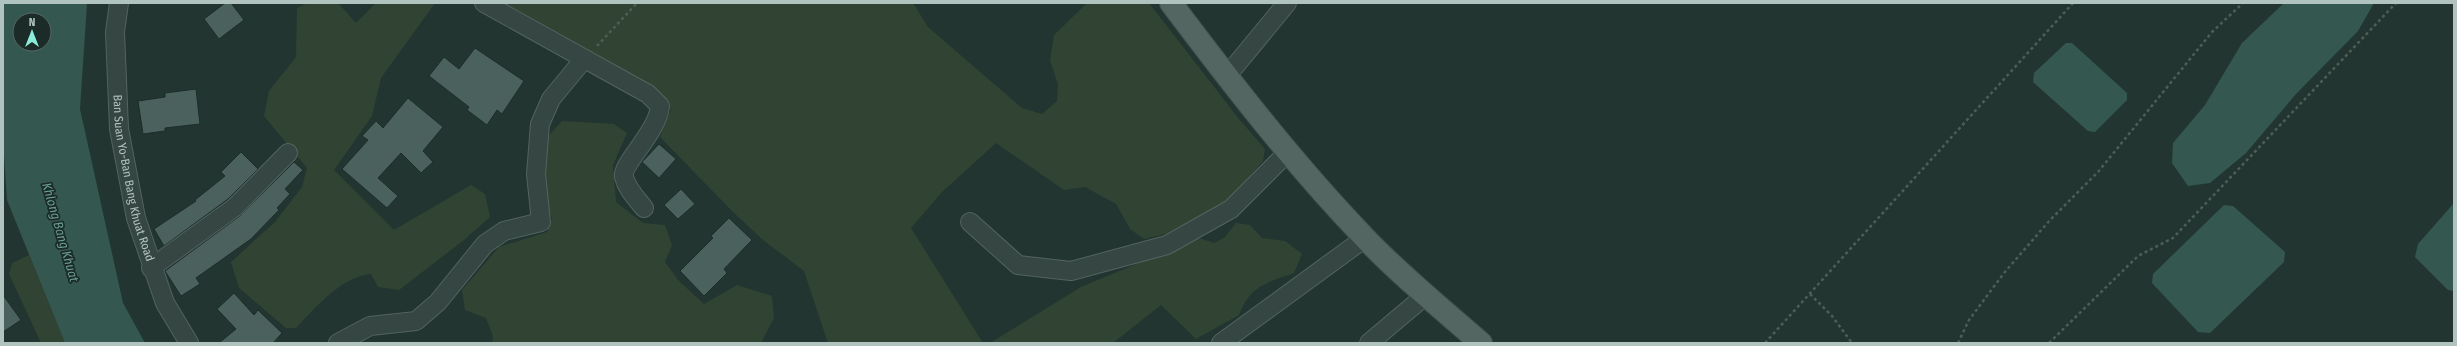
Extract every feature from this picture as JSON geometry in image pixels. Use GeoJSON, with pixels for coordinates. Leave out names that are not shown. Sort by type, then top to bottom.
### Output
{"type":"FeatureCollection","features":[{"type":"Feature","properties":{"kind":"main road"},"geometry":{"type":"LineString","coordinates":[[1174,4],[1226,77],[1288,152],[1365,238],[1426,295],[1481,343]]}},
{"type":"Feature","properties":{"kind":"street","name":"Ban Suan Yo-Ban Bang Khuat Road"},"geometry":{"type":"LineString","coordinates":[[119,3],[115,32],[119,129],[136,218],[151,268],[165,303],[189,343]]}},
{"type":"Feature","properties":{"kind":"street"},"geometry":{"type":"LineString","coordinates":[[484,3],[648,94],[660,106],[659,116],[646,141],[627,164],[624,175],[629,190],[644,208]]}},
{"type":"Feature","properties":{"kind":"street"},"geometry":{"type":"LineString","coordinates":[[1226,77],[1287,3]]}},
{"type":"Feature","properties":{"kind":"street"},"geometry":{"type":"LineString","coordinates":[[338,343],[370,326],[416,321],[438,302],[485,244],[504,231],[541,222],[536,174],[540,124],[552,99],[584,59]]}},
{"type":"Feature","properties":{"kind":"street"},"geometry":{"type":"LineString","coordinates":[[970,222],[1018,265],[1071,271],[1167,245],[1231,209],[1288,152]]}},
{"type":"Feature","properties":{"kind":"street"},"geometry":{"type":"LineString","coordinates":[[151,268],[235,207],[288,153]]}},
{"type":"Feature","properties":{"kind":"street"},"geometry":{"type":"LineString","coordinates":[[1221,343],[1365,238]]}},
{"type":"Feature","properties":{"kind":"street"},"geometry":{"type":"LineString","coordinates":[[1369,343],[1426,295]]}},
{"type":"Feature","properties":{"kind":"path"},"geometry":{"type":"LineString","coordinates":[[584,59],[637,3]]}},
{"type":"Feature","properties":{"kind":"path"},"geometry":{"type":"LineString","coordinates":[[1765,343],[2073,3]]}},
{"type":"Feature","properties":{"kind":"path"},"geometry":{"type":"LineString","coordinates":[[1958,343],[1969,320],[2004,273],[2050,220],[2098,172],[2212,32],[2243,3]]}},
{"type":"Feature","properties":{"kind":"path"},"geometry":{"type":"LineString","coordinates":[[2049,343],[2138,256],[2174,238],[2396,3]]}},
{"type":"Feature","properties":{"kind":"path"},"geometry":{"type":"LineString","coordinates":[[1810,294],[1832,316],[1852,343]]}},
{"type":"Feature","properties":{"kind":"shaded area"},"geometry":{"type":"Polygon","coordinates":[[[308,3],[338,3],[356,23],[376,3],[435,3],[381,78],[372,116],[334,170],[394,230],[471,185],[485,194],[490,217],[464,240],[399,290],[378,287],[371,274],[360,276],[339,287],[330,294],[296,328],[286,328],[239,288],[231,262],[275,222],[302,187],[307,168],[264,116],[269,91],[296,57],[297,8],[308,3]]]}},
{"type":"Feature","properties":{"kind":"shaded area"},"geometry":{"type":"Polygon","coordinates":[[[503,3],[913,3],[928,27],[1022,108],[1042,114],[1057,101],[1058,85],[1050,60],[1054,35],[1087,3],[1149,3],[1239,119],[1265,149],[1263,161],[1225,204],[1165,234],[1144,239],[1130,229],[1116,204],[1085,187],[1064,190],[996,143],[942,192],[911,228],[983,343],[828,343],[804,271],[763,240],[732,211],[660,137],[671,110],[656,89],[503,3]]]}},
{"type":"Feature","properties":{"kind":"shaded area"},"geometry":{"type":"Polygon","coordinates":[[[562,121],[614,124],[627,133],[613,165],[616,202],[643,223],[665,225],[672,245],[665,262],[678,280],[704,304],[737,285],[772,296],[774,318],[761,343],[492,343],[493,336],[486,318],[465,310],[462,290],[499,247],[547,232],[552,219],[543,192],[545,140],[562,121]]]}},
{"type":"Feature","properties":{"kind":"shaded area"},"geometry":{"type":"Polygon","coordinates":[[[1236,223],[1250,225],[1262,238],[1285,241],[1302,254],[1294,273],[1261,286],[1249,297],[1243,305],[1239,315],[1196,339],[1161,305],[1113,343],[990,343],[1081,287],[1199,238],[1214,243],[1225,237],[1236,223]]]}},
{"type":"Feature","properties":{"kind":"shaded area"},"geometry":{"type":"Polygon","coordinates":[[[29,255],[65,343],[41,343],[9,274],[12,263],[29,255]]]}},
{"type":"Feature","properties":{"kind":"water","name":"Khlong Bang Khuat"},"geometry":{"type":"Polygon","coordinates":[[[3,3],[87,3],[80,109],[123,303],[145,343],[65,343],[7,200],[3,140],[3,3]]]}},
{"type":"Feature","properties":{"kind":"water"},"geometry":{"type":"Polygon","coordinates":[[[2284,3],[2374,3],[2358,31],[2296,94],[2246,153],[2210,183],[2188,186],[2172,163],[2173,143],[2205,105],[2242,43],[2284,3]]]}},
{"type":"Feature","properties":{"kind":"water"},"geometry":{"type":"Polygon","coordinates":[[[2066,43],[2072,43],[2127,93],[2127,100],[2095,132],[2088,131],[2033,82],[2034,73],[2066,43]]]}},
{"type":"Feature","properties":{"kind":"water"},"geometry":{"type":"Polygon","coordinates":[[[2454,203],[2454,291],[2448,290],[2415,257],[2418,244],[2454,203]]]}},
{"type":"Feature","properties":{"kind":"water"},"geometry":{"type":"Polygon","coordinates":[[[2224,205],[2233,206],[2285,252],[2284,262],[2210,333],[2198,332],[2152,283],[2153,274],[2224,205]]]}},
{"type":"Feature","properties":{"kind":"building"},"geometry":{"type":"Polygon","coordinates":[[[225,3],[231,3],[244,20],[219,39],[204,19],[225,3]]]}},
{"type":"Feature","properties":{"kind":"building"},"geometry":{"type":"Polygon","coordinates":[[[475,48],[524,81],[502,114],[497,110],[487,125],[467,110],[469,107],[429,76],[444,57],[459,69],[475,48]]]}},
{"type":"Feature","properties":{"kind":"building"},"geometry":{"type":"Polygon","coordinates":[[[196,89],[200,124],[165,128],[165,131],[143,134],[138,101],[165,97],[165,93],[196,89]]]}},
{"type":"Feature","properties":{"kind":"building"},"geometry":{"type":"Polygon","coordinates":[[[408,98],[443,127],[423,151],[433,162],[421,173],[401,153],[378,178],[398,196],[387,208],[342,169],[368,140],[362,136],[376,121],[383,128],[408,98]]]}},
{"type":"Feature","properties":{"kind":"building"},"geometry":{"type":"Polygon","coordinates":[[[659,144],[676,159],[659,178],[642,162],[659,144]]]}},
{"type":"Feature","properties":{"kind":"building"},"geometry":{"type":"Polygon","coordinates":[[[241,152],[258,169],[228,199],[164,246],[154,229],[196,201],[195,200],[225,176],[221,172],[241,152]]]}},
{"type":"Feature","properties":{"kind":"building"},"geometry":{"type":"Polygon","coordinates":[[[294,162],[303,170],[285,189],[290,194],[277,208],[279,210],[251,239],[196,278],[200,284],[181,296],[165,271],[241,215],[294,162]]]}},
{"type":"Feature","properties":{"kind":"building"},"geometry":{"type":"Polygon","coordinates":[[[681,189],[695,204],[678,219],[664,205],[681,189]]]}},
{"type":"Feature","properties":{"kind":"building"},"geometry":{"type":"Polygon","coordinates":[[[729,218],[752,240],[724,269],[727,273],[704,296],[680,271],[713,238],[711,236],[729,218]]]}},
{"type":"Feature","properties":{"kind":"building"},"geometry":{"type":"Polygon","coordinates":[[[234,293],[254,315],[258,310],[282,333],[273,343],[219,343],[236,329],[217,309],[234,293]]]}},
{"type":"Feature","properties":{"kind":"building"},"geometry":{"type":"Polygon","coordinates":[[[3,295],[21,320],[3,332],[3,295]]]}}]}
